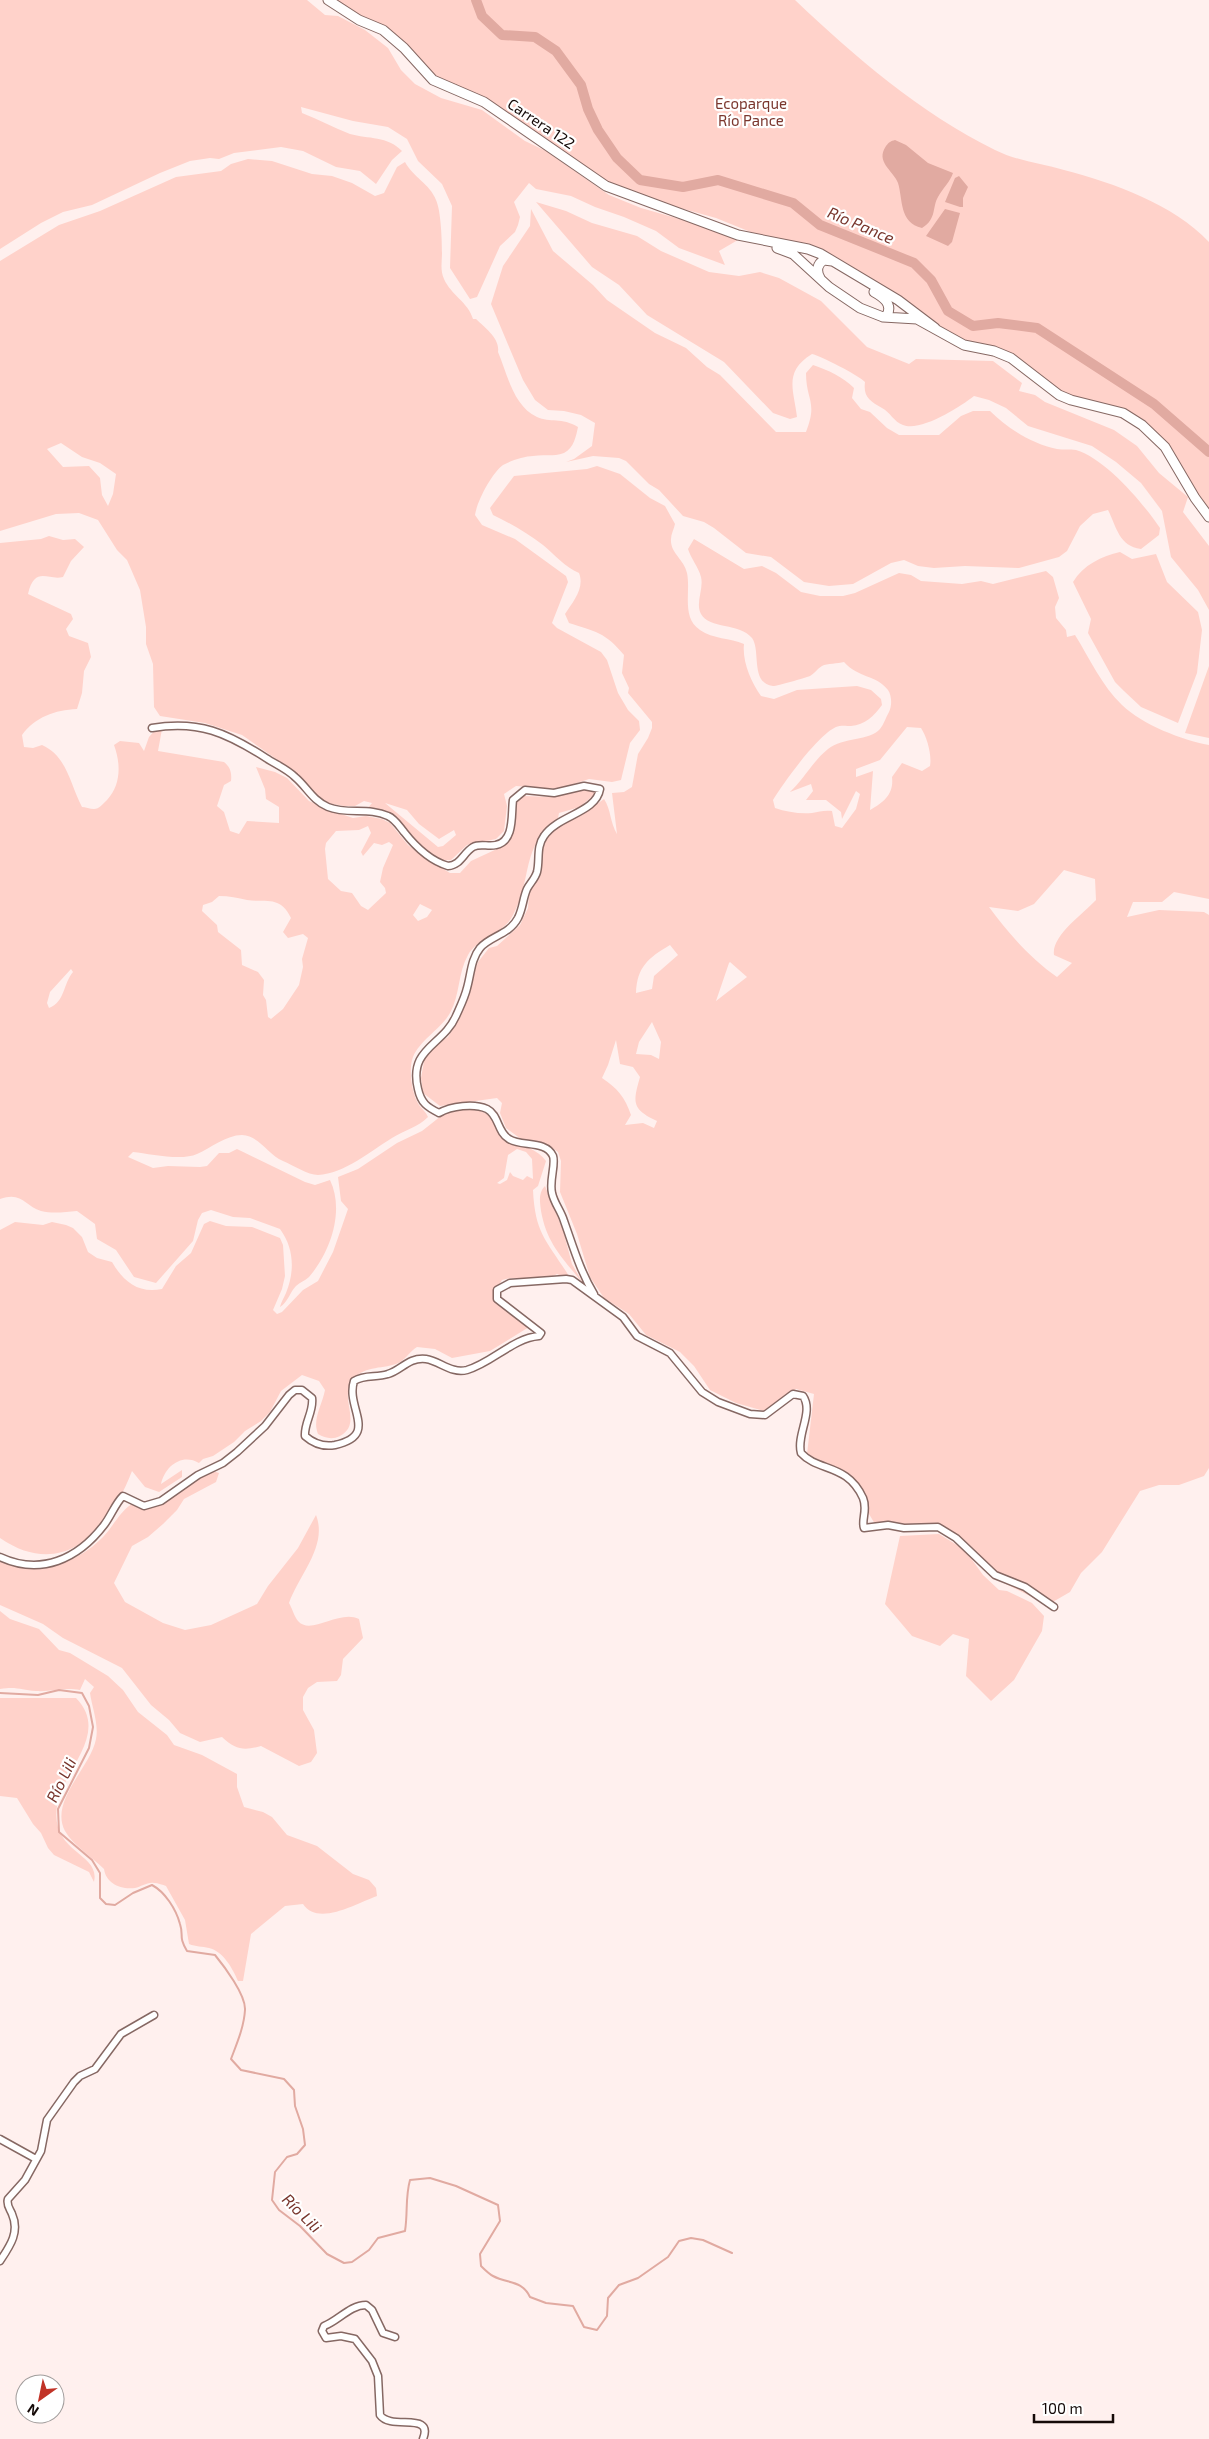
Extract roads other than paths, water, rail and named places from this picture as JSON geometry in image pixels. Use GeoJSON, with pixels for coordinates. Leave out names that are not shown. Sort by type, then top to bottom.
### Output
{"type":"FeatureCollection","features":[{"type":"Feature","properties":{"kind":"street","name":"Carrera 122"},"geometry":{"type":"LineString","coordinates":[[328,0],[359,20],[383,30],[404,48],[433,80],[484,102],[606,186],[672,212],[793,254],[849,302],[883,317],[917,319],[935,328]]}},
{"type":"Feature","properties":{"kind":"street","name":"Carrera 122"},"geometry":{"type":"LineString","coordinates":[[757,240],[808,250],[838,262],[898,300],[954,340],[964,345],[994,351],[1011,358],[1059,395],[1122,413],[1142,424],[1165,448],[1195,498],[1209,517]]}},
{"type":"Feature","properties":{"kind":"street"},"geometry":{"type":"LineString","coordinates":[[820,278],[817,268],[821,262],[826,260],[838,262]]}},
{"type":"Feature","properties":{"kind":"street"},"geometry":{"type":"LineString","coordinates":[[856,275],[866,286],[887,301],[889,311],[883,317]]}},
{"type":"Feature","properties":{"kind":"street"},"geometry":{"type":"LineString","coordinates":[[152,728],[183,724],[195,725],[232,737],[294,775],[314,800],[342,811],[359,810],[388,815],[419,848],[434,860],[448,866],[460,862],[472,848],[479,845],[497,845],[502,842],[511,829],[510,814],[513,800],[525,790],[554,793],[584,786],[600,789],[592,804],[564,818],[543,836],[539,845],[537,872],[526,891],[523,906],[517,920],[511,928],[482,946],[475,955],[467,988],[456,1017],[444,1034],[429,1046],[419,1059],[416,1082],[421,1100],[430,1109],[439,1113],[461,1107],[487,1109],[495,1116],[499,1129],[508,1139],[524,1145],[540,1146],[552,1154],[554,1159],[550,1180],[552,1194],[564,1221],[578,1262],[596,1297]]}},
{"type":"Feature","properties":{"kind":"street"},"geometry":{"type":"LineString","coordinates":[[0,1557],[30,1566],[42,1565],[76,1554],[102,1527],[123,1496],[144,1506],[150,1505],[160,1501],[198,1475],[223,1463],[265,1426],[288,1395],[295,1390],[302,1390],[312,1398],[304,1430],[305,1436],[318,1444],[331,1446],[343,1443],[354,1436],[359,1427],[360,1419],[351,1398],[354,1381],[361,1376],[387,1374],[401,1365],[422,1359],[448,1369],[465,1371],[526,1338],[541,1335],[497,1299],[497,1290],[510,1283],[566,1279],[572,1280],[623,1317],[638,1336],[670,1353],[702,1392],[718,1402],[750,1414],[765,1415],[793,1394],[803,1396],[807,1403],[801,1435],[801,1453],[843,1473],[858,1490],[866,1511],[862,1525],[864,1528],[888,1525],[904,1528],[938,1527],[956,1538],[995,1575],[1025,1587],[1054,1607]]}},
{"type":"Feature","properties":{"kind":"street"},"geometry":{"type":"LineString","coordinates":[[0,2261],[16,2230],[14,2218],[3,2202],[25,2180],[44,2141],[47,2120],[74,2082],[80,2076],[95,2069],[121,2034],[154,2015]]}},
{"type":"Feature","properties":{"kind":"street"},"geometry":{"type":"LineString","coordinates":[[0,2139],[36,2159]]}},
{"type":"Feature","properties":{"kind":"street"},"geometry":{"type":"LineString","coordinates":[[395,2337],[383,2333],[372,2310],[366,2305],[352,2309],[334,2322],[324,2326],[322,2331],[326,2338],[349,2337],[359,2342],[377,2370],[380,2415],[382,2418],[396,2423],[419,2422],[424,2426],[426,2432],[424,2439]]}},
{"type":"Feature","properties":{"kind":"waterway","name":"Río Pance"},"geometry":{"type":"LineString","coordinates":[[476,0],[482,16],[502,35],[535,37],[556,51],[581,85],[588,109],[598,130],[617,158],[640,180],[683,187],[718,180],[793,203],[820,225],[914,263],[931,280],[948,311],[973,326],[998,323],[1037,328],[1154,404],[1209,452]]}},
{"type":"Feature","properties":{"kind":"waterway","name":"Río Lili"},"geometry":{"type":"LineString","coordinates":[[0,1693],[38,1695],[59,1690],[82,1693],[89,1706],[93,1727],[89,1748],[58,1809],[59,1832],[92,1860],[100,1873],[100,1898],[106,1904],[115,1905],[133,1893],[152,1885],[157,1888],[166,1896],[173,1907],[187,1951],[215,1955],[234,1981],[242,1997],[245,2010],[242,2029],[231,2059],[241,2070],[284,2079],[294,2090],[295,2106],[303,2129],[305,2145],[297,2154],[287,2157],[275,2172],[272,2200],[279,2210],[300,2226],[327,2254],[344,2263],[352,2262],[369,2250],[378,2238],[405,2231],[410,2180],[430,2178],[456,2186],[498,2205],[500,2221],[480,2254],[481,2266],[485,2270],[499,2279],[519,2285],[530,2297],[546,2303],[573,2306],[584,2327],[597,2330],[607,2316],[608,2298],[619,2285],[638,2278],[668,2257],[679,2241],[691,2238],[703,2240],[732,2253]]}},
{"type":"Feature","properties":{"kind":"park label","name":"Ecoparque Río Pance"},"geometry":{"type":"Point","coordinates":[751,112]}}]}
